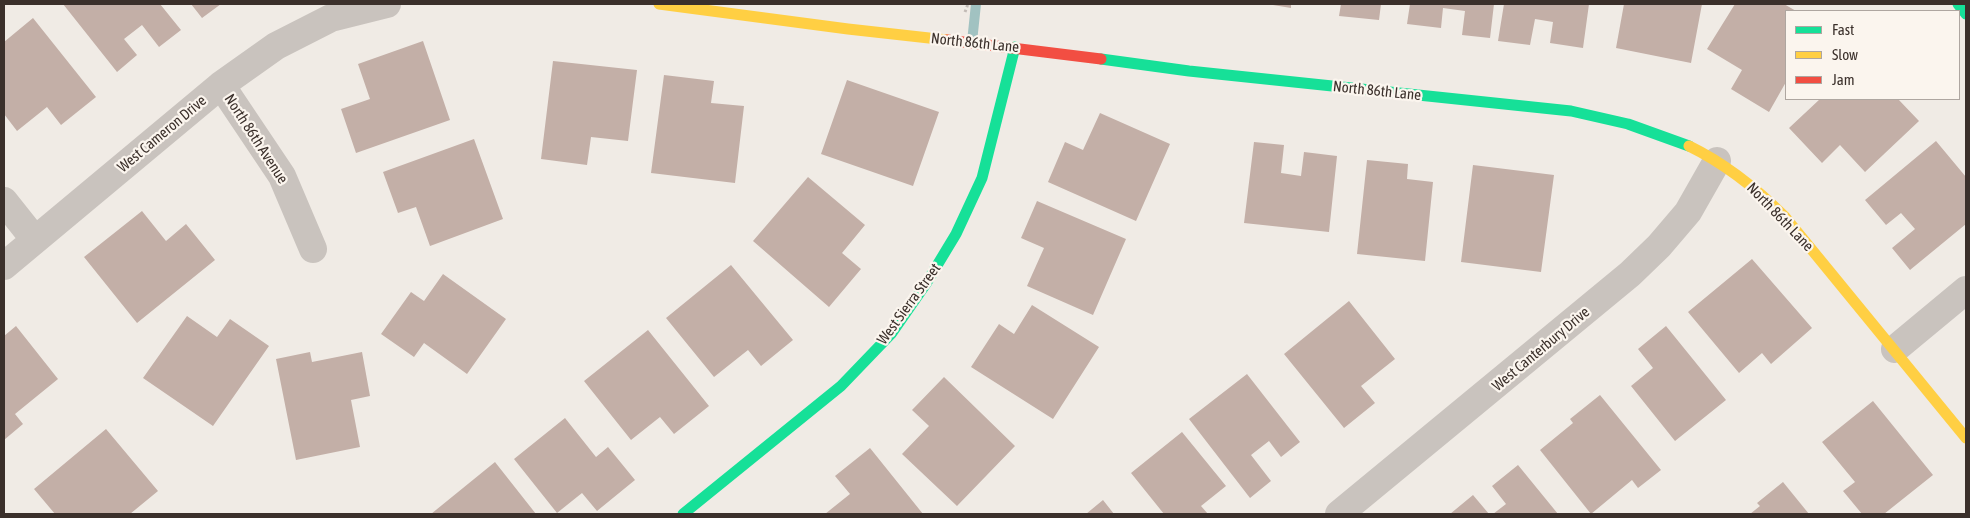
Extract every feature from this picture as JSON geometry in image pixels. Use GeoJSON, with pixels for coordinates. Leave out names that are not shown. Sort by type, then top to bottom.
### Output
{"type":"FeatureCollection","features":[{"type":"Feature","properties":{"kind":"street","name":"West Cameron Drive"},"geometry":{"type":"LineString","coordinates":[[4,266],[221,85],[276,46],[331,18],[387,4]]}},
{"type":"Feature","properties":{"kind":"street","name":"North 86th Lane"},"geometry":{"type":"LineString","coordinates":[[659,4],[848,29],[1016,47],[1189,71],[1571,111],[1609,118],[1663,135],[1717,161],[1760,191],[1798,232],[1966,438]]}},
{"type":"Feature","properties":{"kind":"street"},"geometry":{"type":"LineString","coordinates":[[1958,4],[1966,14]]}},
{"type":"Feature","properties":{"kind":"street","name":"West Sierra Street"},"geometry":{"type":"LineString","coordinates":[[683,514],[841,386],[891,334],[927,282],[956,234],[982,178],[1016,47]]}},
{"type":"Feature","properties":{"kind":"street","name":"North 86th Avenue"},"geometry":{"type":"LineString","coordinates":[[221,85],[282,176],[313,249]]}},
{"type":"Feature","properties":{"kind":"street","name":"West Canterbury Drive"},"geometry":{"type":"LineString","coordinates":[[1340,514],[1630,274],[1659,246],[1688,212],[1717,161]]}},
{"type":"Feature","properties":{"kind":"street"},"geometry":{"type":"LineString","coordinates":[[4,201],[35,240]]}},
{"type":"Feature","properties":{"kind":"street"},"geometry":{"type":"LineString","coordinates":[[1895,349],[1966,290]]}},
{"type":"Feature","properties":{"kind":"building"},"geometry":{"type":"Polygon","coordinates":[[[63,4],[160,4],[181,30],[159,47],[142,25],[124,39],[137,55],[117,72],[63,4]]]}},
{"type":"Feature","properties":{"kind":"building"},"geometry":{"type":"Polygon","coordinates":[[[191,4],[221,4],[202,18],[191,4]]]}},
{"type":"Feature","properties":{"kind":"building"},"geometry":{"type":"Polygon","coordinates":[[[1267,4],[1291,4],[1291,8],[1267,4]]]}},
{"type":"Feature","properties":{"kind":"building"},"geometry":{"type":"Polygon","coordinates":[[[1341,4],[1381,4],[1379,20],[1339,16],[1341,4]]]}},
{"type":"Feature","properties":{"kind":"building"},"geometry":{"type":"Polygon","coordinates":[[[1410,4],[1494,4],[1490,38],[1462,35],[1465,11],[1443,8],[1441,28],[1407,24],[1410,4]]]}},
{"type":"Feature","properties":{"kind":"building"},"geometry":{"type":"Polygon","coordinates":[[[1504,4],[1589,4],[1583,48],[1550,43],[1553,22],[1535,19],[1530,45],[1498,41],[1504,4]]]}},
{"type":"Feature","properties":{"kind":"building"},"geometry":{"type":"Polygon","coordinates":[[[1624,4],[1702,4],[1691,63],[1616,48],[1624,4]]]}},
{"type":"Feature","properties":{"kind":"building"},"geometry":{"type":"Polygon","coordinates":[[[1735,4],[1784,4],[1794,10],[1785,10],[1785,84],[1769,112],[1731,89],[1742,70],[1707,49],[1735,4]]]}},
{"type":"Feature","properties":{"kind":"building"},"geometry":{"type":"Polygon","coordinates":[[[33,18],[96,97],[61,125],[47,107],[17,131],[4,114],[4,42],[33,18]]]}},
{"type":"Feature","properties":{"kind":"building"},"geometry":{"type":"Polygon","coordinates":[[[423,41],[450,120],[356,153],[341,109],[370,99],[358,64],[423,41]]]}},
{"type":"Feature","properties":{"kind":"building"},"geometry":{"type":"Polygon","coordinates":[[[553,61],[637,70],[628,141],[591,137],[587,165],[541,159],[553,61]]]}},
{"type":"Feature","properties":{"kind":"building"},"geometry":{"type":"Polygon","coordinates":[[[664,75],[714,81],[711,103],[744,106],[735,183],[651,173],[664,75]]]}},
{"type":"Feature","properties":{"kind":"building"},"geometry":{"type":"Polygon","coordinates":[[[847,80],[939,112],[913,186],[821,154],[847,80]]]}},
{"type":"Feature","properties":{"kind":"building"},"geometry":{"type":"Polygon","coordinates":[[[1819,100],[1899,100],[1919,121],[1865,172],[1840,145],[1822,163],[1789,128],[1819,100]]]}},
{"type":"Feature","properties":{"kind":"building"},"geometry":{"type":"Polygon","coordinates":[[[1100,113],[1170,144],[1136,221],[1048,182],[1065,142],[1083,150],[1100,113]]]}},
{"type":"Feature","properties":{"kind":"building"},"geometry":{"type":"Polygon","coordinates":[[[474,139],[503,219],[430,246],[416,207],[398,213],[383,172],[474,139]]]}},
{"type":"Feature","properties":{"kind":"building"},"geometry":{"type":"Polygon","coordinates":[[[1936,141],[1966,177],[1966,224],[1910,270],[1892,248],[1915,229],[1901,213],[1886,225],[1865,200],[1936,141]]]}},
{"type":"Feature","properties":{"kind":"building"},"geometry":{"type":"Polygon","coordinates":[[[1254,142],[1284,145],[1281,173],[1301,176],[1304,152],[1337,156],[1329,232],[1244,223],[1254,142]]]}},
{"type":"Feature","properties":{"kind":"building"},"geometry":{"type":"Polygon","coordinates":[[[1367,160],[1408,164],[1407,179],[1433,182],[1425,261],[1357,254],[1367,160]]]}},
{"type":"Feature","properties":{"kind":"building"},"geometry":{"type":"Polygon","coordinates":[[[1473,165],[1554,175],[1541,272],[1461,262],[1473,165]]]}},
{"type":"Feature","properties":{"kind":"building"},"geometry":{"type":"Polygon","coordinates":[[[808,177],[865,225],[842,253],[861,269],[829,307],[753,241],[808,177]]]}},
{"type":"Feature","properties":{"kind":"building"},"geometry":{"type":"Polygon","coordinates":[[[1037,201],[1126,239],[1093,315],[1027,286],[1044,248],[1021,238],[1037,201]]]}},
{"type":"Feature","properties":{"kind":"building"},"geometry":{"type":"Polygon","coordinates":[[[142,211],[166,241],[186,224],[215,260],[137,323],[84,257],[142,211]]]}},
{"type":"Feature","properties":{"kind":"building"},"geometry":{"type":"Polygon","coordinates":[[[1752,259],[1812,328],[1771,364],[1762,353],[1739,373],[1688,312],[1752,259]]]}},
{"type":"Feature","properties":{"kind":"building"},"geometry":{"type":"Polygon","coordinates":[[[731,265],[793,340],[761,366],[748,350],[714,377],[666,318],[731,265]]]}},
{"type":"Feature","properties":{"kind":"building"},"geometry":{"type":"Polygon","coordinates":[[[443,274],[506,319],[467,374],[424,343],[414,357],[381,334],[411,292],[424,301],[443,274]]]}},
{"type":"Feature","properties":{"kind":"building"},"geometry":{"type":"Polygon","coordinates":[[[1349,301],[1395,359],[1361,386],[1375,403],[1344,428],[1284,354],[1349,301]]]}},
{"type":"Feature","properties":{"kind":"building"},"geometry":{"type":"Polygon","coordinates":[[[1032,305],[1099,347],[1053,419],[971,367],[999,324],[1014,334],[1032,305]]]}},
{"type":"Feature","properties":{"kind":"building"},"geometry":{"type":"Polygon","coordinates":[[[187,316],[217,337],[230,319],[269,346],[213,426],[143,378],[187,316]]]}},
{"type":"Feature","properties":{"kind":"building"},"geometry":{"type":"Polygon","coordinates":[[[16,326],[58,379],[15,414],[23,424],[4,440],[4,336],[16,326]]]}},
{"type":"Feature","properties":{"kind":"building"},"geometry":{"type":"Polygon","coordinates":[[[1666,326],[1726,400],[1675,441],[1631,386],[1653,368],[1638,349],[1666,326]]]}},
{"type":"Feature","properties":{"kind":"building"},"geometry":{"type":"Polygon","coordinates":[[[648,330],[709,406],[674,434],[660,417],[631,440],[584,381],[648,330]]]}},
{"type":"Feature","properties":{"kind":"building"},"geometry":{"type":"Polygon","coordinates":[[[310,352],[312,362],[362,352],[370,396],[351,400],[360,447],[296,460],[276,359],[310,352]]]}},
{"type":"Feature","properties":{"kind":"building"},"geometry":{"type":"Polygon","coordinates":[[[1247,374],[1300,442],[1281,457],[1269,441],[1251,455],[1271,481],[1250,498],[1189,419],[1247,374]]]}},
{"type":"Feature","properties":{"kind":"building"},"geometry":{"type":"Polygon","coordinates":[[[944,377],[1015,446],[957,506],[902,454],[929,426],[912,410],[944,377]]]}},
{"type":"Feature","properties":{"kind":"building"},"geometry":{"type":"Polygon","coordinates":[[[1600,395],[1661,470],[1638,488],[1632,480],[1591,514],[1540,450],[1573,423],[1570,419],[1600,395]]]}},
{"type":"Feature","properties":{"kind":"building"},"geometry":{"type":"Polygon","coordinates":[[[1873,401],[1933,475],[1884,514],[1862,514],[1843,491],[1855,482],[1822,442],[1873,401]]]}},
{"type":"Feature","properties":{"kind":"building"},"geometry":{"type":"Polygon","coordinates":[[[565,418],[596,457],[608,447],[635,480],[597,511],[582,493],[557,513],[514,459],[565,418]]]}},
{"type":"Feature","properties":{"kind":"building"},"geometry":{"type":"Polygon","coordinates":[[[106,429],[158,491],[130,514],[55,514],[34,489],[106,429]]]}},
{"type":"Feature","properties":{"kind":"building"},"geometry":{"type":"Polygon","coordinates":[[[1182,432],[1226,486],[1201,506],[1208,514],[1164,514],[1131,473],[1182,432]]]}},
{"type":"Feature","properties":{"kind":"building"},"geometry":{"type":"Polygon","coordinates":[[[870,448],[923,514],[825,514],[850,494],[835,476],[870,448]]]}},
{"type":"Feature","properties":{"kind":"building"},"geometry":{"type":"Polygon","coordinates":[[[495,462],[536,514],[431,514],[495,462]]]}},
{"type":"Feature","properties":{"kind":"building"},"geometry":{"type":"Polygon","coordinates":[[[1518,465],[1558,514],[1493,514],[1506,504],[1492,486],[1518,465]]]}},
{"type":"Feature","properties":{"kind":"building"},"geometry":{"type":"Polygon","coordinates":[[[1783,482],[1809,514],[1750,514],[1760,506],[1757,503],[1783,482]]]}},
{"type":"Feature","properties":{"kind":"building"},"geometry":{"type":"Polygon","coordinates":[[[1473,495],[1489,514],[1450,514],[1473,495]]]}},
{"type":"Feature","properties":{"kind":"building"},"geometry":{"type":"Polygon","coordinates":[[[1103,500],[1114,514],[1086,514],[1103,500]]]}},
{"type":"Feature","properties":{"kind":"waterway"},"geometry":{"type":"LineString","coordinates":[[972,42],[976,4]]}},
{"type":"Feature","properties":{"kind":"traffic: fast"},"geometry":{"type":"LineString","coordinates":[[1958,4],[1966,14]]}},
{"type":"Feature","properties":{"kind":"traffic: fast"},"geometry":{"type":"LineString","coordinates":[[683,514],[841,386],[891,334],[927,282],[956,234],[982,178],[1015,47]]}},
{"type":"Feature","properties":{"kind":"traffic: fast"},"geometry":{"type":"LineString","coordinates":[[1101,59],[1189,71],[1571,111],[1628,124],[1689,146]]}},
{"type":"Feature","properties":{"kind":"traffic: slow"},"geometry":{"type":"LineString","coordinates":[[659,4],[947,40]]}},
{"type":"Feature","properties":{"kind":"traffic: slow"},"geometry":{"type":"LineString","coordinates":[[1689,146],[1740,177],[1785,217],[1966,438]]}},
{"type":"Feature","properties":{"kind":"traffic: jam"},"geometry":{"type":"LineString","coordinates":[[947,40],[1101,59]]}}]}
